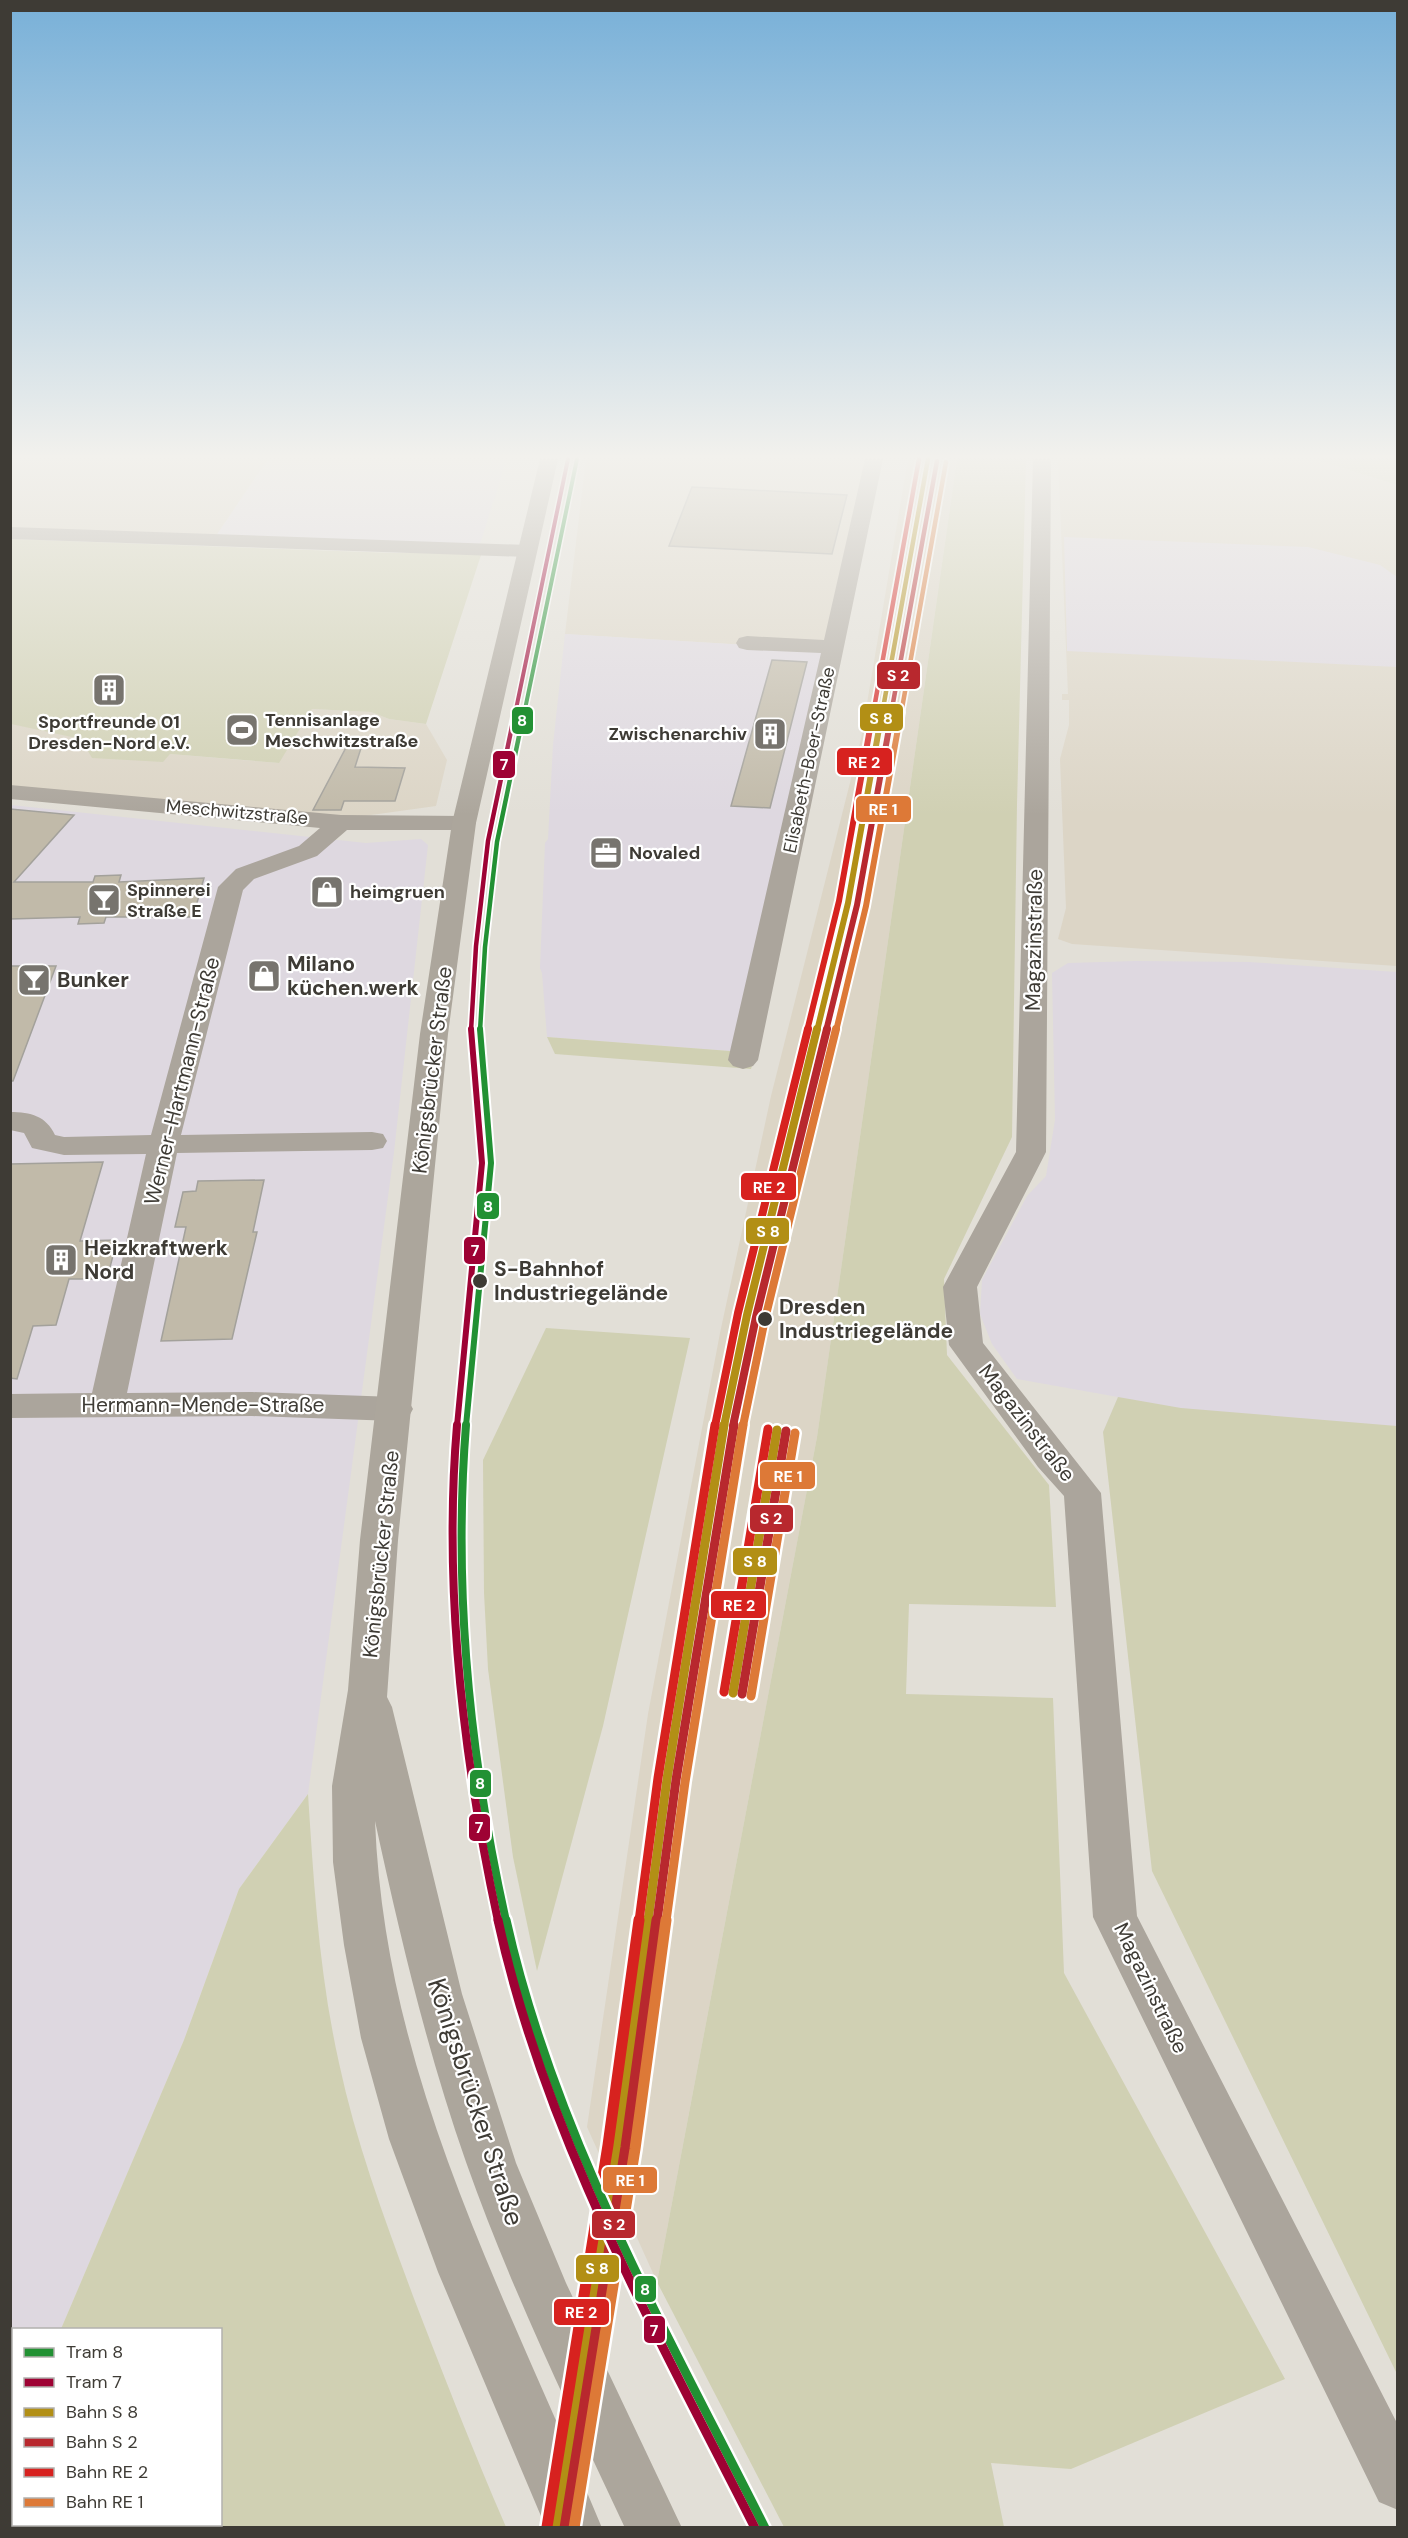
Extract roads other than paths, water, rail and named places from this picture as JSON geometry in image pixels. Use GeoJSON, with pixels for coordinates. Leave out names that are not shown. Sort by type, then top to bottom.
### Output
{"type":"FeatureCollection","features":[{"type":"Feature","properties":{"kind":"main road","name":"Königsbrücker Straße"},"geometry":{"type":"LineString","coordinates":[[521,577],[464,822],[434,1034],[396,1408],[379,1540],[368,1690],[353,1786],[355,1862],[384,2038],[412,2139],[464,2272],[574,2528]]}},
{"type":"Feature","properties":{"kind":"main road","name":"Königsbrücker Straße"},"geometry":{"type":"LineString","coordinates":[[368,1690],[421,1930],[446,2021],[491,2161],[593,2400],[654,2528]]}},
{"type":"Feature","properties":{"kind":"street","name":"Elisabeth-Boer-Straße"},"geometry":{"type":"LineString","coordinates":[[743,1060],[849,577]]}},
{"type":"Feature","properties":{"kind":"street","name":"Magazinstraße"},"geometry":{"type":"LineString","coordinates":[[1040,577],[1031,1152],[960,1287],[966,1345],[1044,1450],[1082,1493],[1115,1917],[1398,2483]]}},
{"type":"Feature","properties":{"kind":"street"},"geometry":{"type":"LineString","coordinates":[[747,643],[834,647]]}},
{"type":"Feature","properties":{"kind":"street","name":"Meschwitzstraße"},"geometry":{"type":"LineString","coordinates":[[10,792],[341,822],[464,822]]}},
{"type":"Feature","properties":{"kind":"street","name":"Werner-Hartmann-Straße"},"geometry":{"type":"LineString","coordinates":[[107,1404],[164,1143],[231,887],[244,874],[308,851],[341,822]]}},
{"type":"Feature","properties":{"kind":"street"},"geometry":{"type":"LineString","coordinates":[[10,1121],[23,1121],[36,1127],[43,1141],[64,1146],[372,1141]]}},
{"type":"Feature","properties":{"kind":"street","name":"Hermann-Mende-Straße"},"geometry":{"type":"LineString","coordinates":[[10,1406],[107,1404],[396,1408]]}},
{"type":"Feature","properties":{"kind":"tram line","name":"7"},"geometry":{"type":"LineString","coordinates":[[543,577],[488,841],[476,946],[471,1026],[482,1163],[459,1394],[453,1487],[455,1600],[465,1734],[486,1866],[518,1997],[538,2061],[560,2121],[611,2240],[755,2528]]}},
{"type":"Feature","properties":{"kind":"tram line","name":"8"},"geometry":{"type":"LineString","coordinates":[[552,577],[497,842],[485,947],[480,1026],[491,1163],[468,1394],[462,1487],[464,1601],[474,1735],[483,1801],[509,1933],[548,2061],[596,2181],[649,2298],[765,2528]]}},
{"type":"Feature","properties":{"kind":"place","name":"Sportfreunde 01 Dresden-Nord e.V."},"geometry":{"type":"Point","coordinates":[109,690]}},
{"type":"Feature","properties":{"kind":"place","name":"Tennisanlage Meschwitzstraße"},"geometry":{"type":"Point","coordinates":[242,730]}},
{"type":"Feature","properties":{"kind":"place","name":"Zwischenarchiv"},"geometry":{"type":"Point","coordinates":[770,734]}},
{"type":"Feature","properties":{"kind":"place","name":"Novaled"},"geometry":{"type":"Point","coordinates":[606,853]}},
{"type":"Feature","properties":{"kind":"place","name":"heimgruen"},"geometry":{"type":"Point","coordinates":[327,892]}},
{"type":"Feature","properties":{"kind":"place","name":"Spinnerei Straße E"},"geometry":{"type":"Point","coordinates":[104,900]}},
{"type":"Feature","properties":{"kind":"place","name":"Milano küchen.werk"},"geometry":{"type":"Point","coordinates":[264,976]}},
{"type":"Feature","properties":{"kind":"place","name":"Bunker"},"geometry":{"type":"Point","coordinates":[34,980]}},
{"type":"Feature","properties":{"kind":"place","name":"Heizkraftwerk Nord"},"geometry":{"type":"Point","coordinates":[61,1260]}},
{"type":"Feature","properties":{"kind":"place","name":"S-Bahnhof Industriegelände"},"geometry":{"type":"Point","coordinates":[480,1281]}},
{"type":"Feature","properties":{"kind":"place","name":"Dresden Industriegelände"},"geometry":{"type":"Point","coordinates":[765,1319]}}]}
